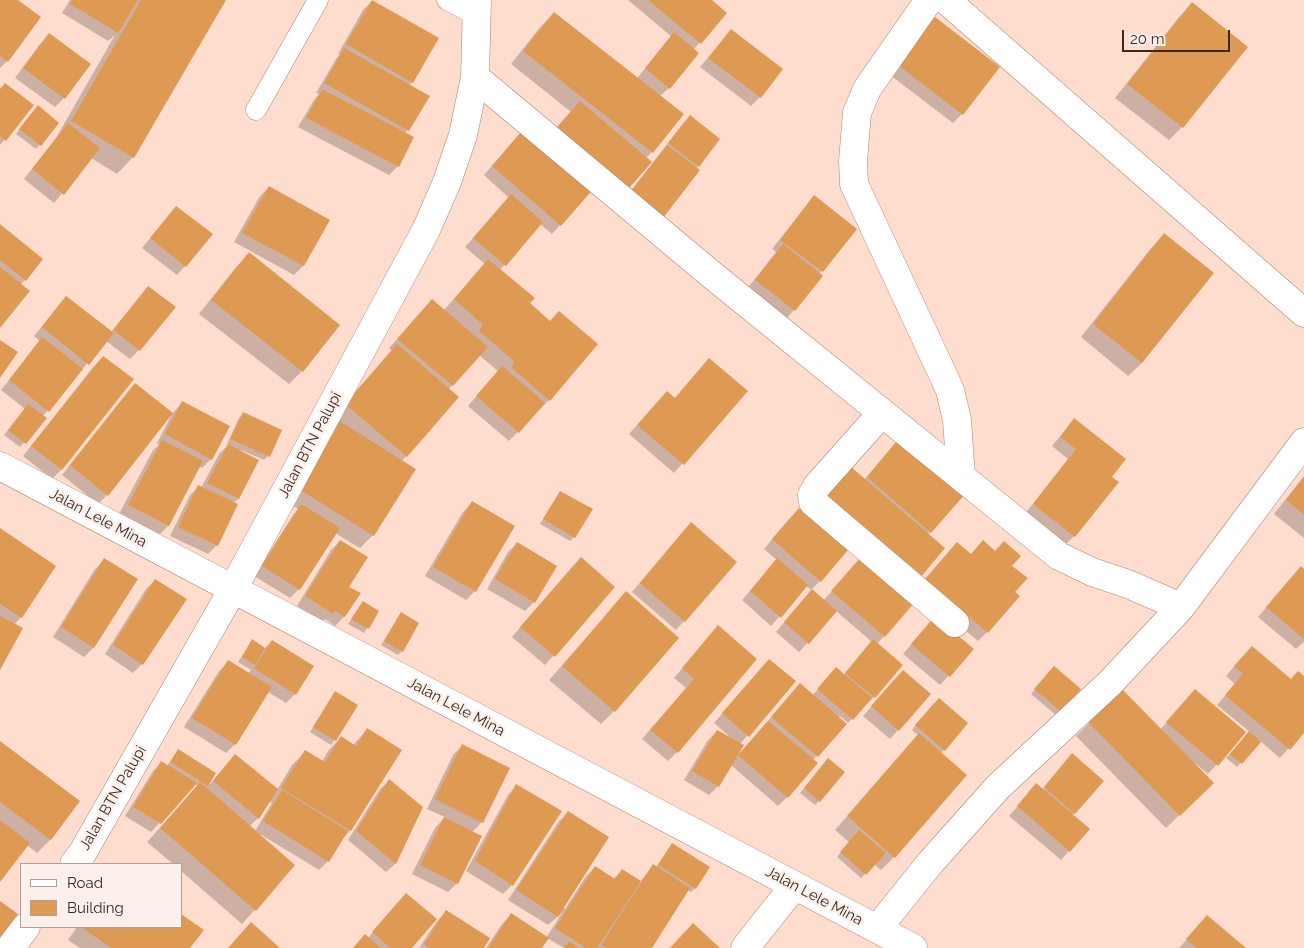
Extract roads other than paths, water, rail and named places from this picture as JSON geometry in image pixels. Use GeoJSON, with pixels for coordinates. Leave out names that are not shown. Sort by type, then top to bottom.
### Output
{"type":"FeatureCollection","features":[{"type":"Feature","properties":{"kind":"street"},"geometry":{"type":"LineString","coordinates":[[929,0],[867,89],[856,113],[853,161],[854,184],[950,390],[957,420],[960,477]]}},
{"type":"Feature","properties":{"kind":"street"},"geometry":{"type":"LineString","coordinates":[[946,0],[1304,313]]}},
{"type":"Feature","properties":{"kind":"street","name":"Jalan BTN Palupi"},"geometry":{"type":"LineString","coordinates":[[75,863],[83,852],[233,589],[426,230],[448,182],[463,135],[475,77],[477,7]]}},
{"type":"Feature","properties":{"kind":"street"},"geometry":{"type":"LineString","coordinates":[[475,77],[594,178],[1059,556],[1092,572],[1128,584],[1181,607]]}},
{"type":"Feature","properties":{"kind":"street"},"geometry":{"type":"LineString","coordinates":[[882,413],[817,486],[812,495],[813,502],[955,623]]}},
{"type":"Feature","properties":{"kind":"street"},"geometry":{"type":"LineString","coordinates":[[877,929],[931,862],[998,787],[1110,683],[1181,607],[1304,442]]}},
{"type":"Feature","properties":{"kind":"street","name":"Jalan Lele Mina"},"geometry":{"type":"LineString","coordinates":[[0,466],[913,948]]}},
{"type":"Feature","properties":{"kind":"street"},"geometry":{"type":"LineString","coordinates":[[745,948],[794,886]]}},
{"type":"Feature","properties":{"kind":"lane"},"geometry":{"type":"LineString","coordinates":[[256,110],[318,0]]}},
{"type":"Feature","properties":{"kind":"lane"},"geometry":{"type":"LineString","coordinates":[[447,0],[477,7]]}}]}
